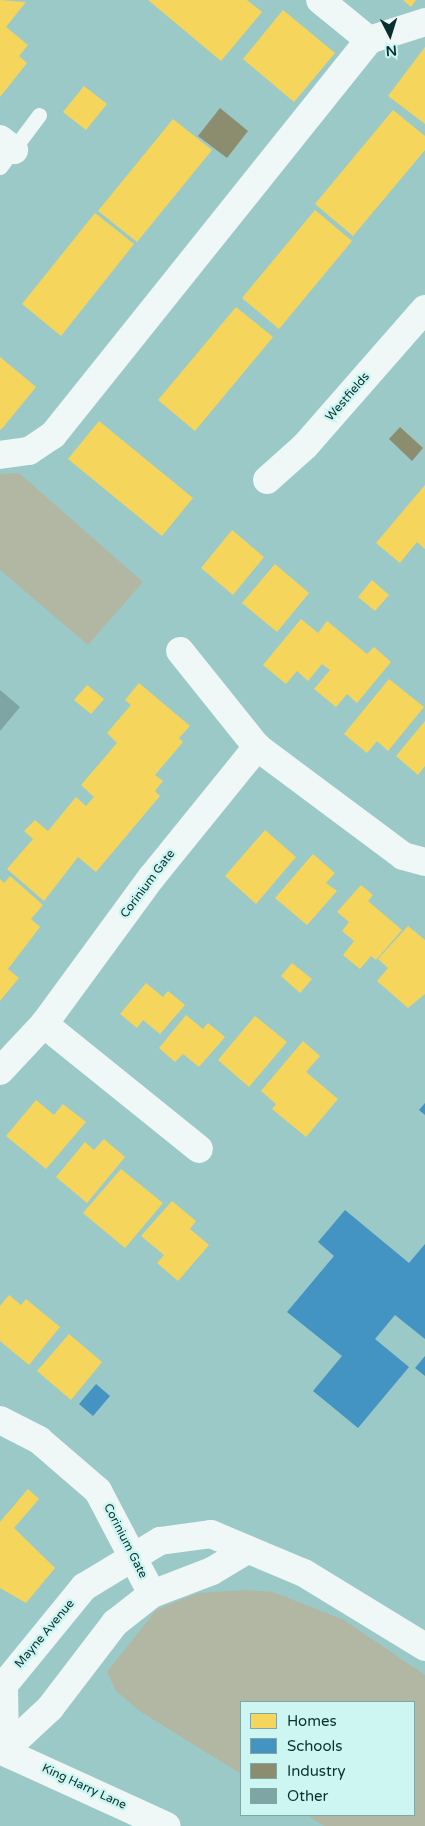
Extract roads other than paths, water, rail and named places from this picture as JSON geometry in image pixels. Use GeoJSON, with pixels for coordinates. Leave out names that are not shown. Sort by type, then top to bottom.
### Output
{"type":"FeatureCollection","features":[{"type":"Feature","properties":{"kind":"street"},"geometry":{"type":"LineString","coordinates":[[320,0],[368,40]]}},
{"type":"Feature","properties":{"kind":"street"},"geometry":{"type":"LineString","coordinates":[[0,455],[29,451],[53,435],[368,40],[425,22]]}},
{"type":"Feature","properties":{"kind":"street","name":"Westfields"},"geometry":{"type":"LineString","coordinates":[[267,480],[306,446],[425,310]]}},
{"type":"Feature","properties":{"kind":"street"},"geometry":{"type":"LineString","coordinates":[[180,651],[257,747],[403,856],[425,862]]}},
{"type":"Feature","properties":{"kind":"street","name":"Corinium Gate"},"geometry":{"type":"LineString","coordinates":[[0,1071],[44,1024],[151,878],[257,747]]}},
{"type":"Feature","properties":{"kind":"street"},"geometry":{"type":"LineString","coordinates":[[44,1024],[200,1149]]}},
{"type":"Feature","properties":{"kind":"street","name":"Corinium Gate"},"geometry":{"type":"LineString","coordinates":[[0,1420],[39,1440],[98,1491],[133,1554],[152,1594]]}},
{"type":"Feature","properties":{"kind":"street","name":"Mayne Avenue"},"geometry":{"type":"LineString","coordinates":[[2,1750],[4,1685],[84,1587],[133,1554],[160,1541],[211,1534],[245,1551],[304,1574],[425,1647]]}},
{"type":"Feature","properties":{"kind":"street"},"geometry":{"type":"LineString","coordinates":[[2,1750],[50,1708],[115,1623],[152,1594],[212,1571],[245,1551]]}},
{"type":"Feature","properties":{"kind":"street","name":"King Harry Lane"},"geometry":{"type":"LineString","coordinates":[[2,1750],[167,1826]]}},
{"type":"Feature","properties":{"kind":"lane"},"geometry":{"type":"LineString","coordinates":[[5,152],[39,115]]}}]}
